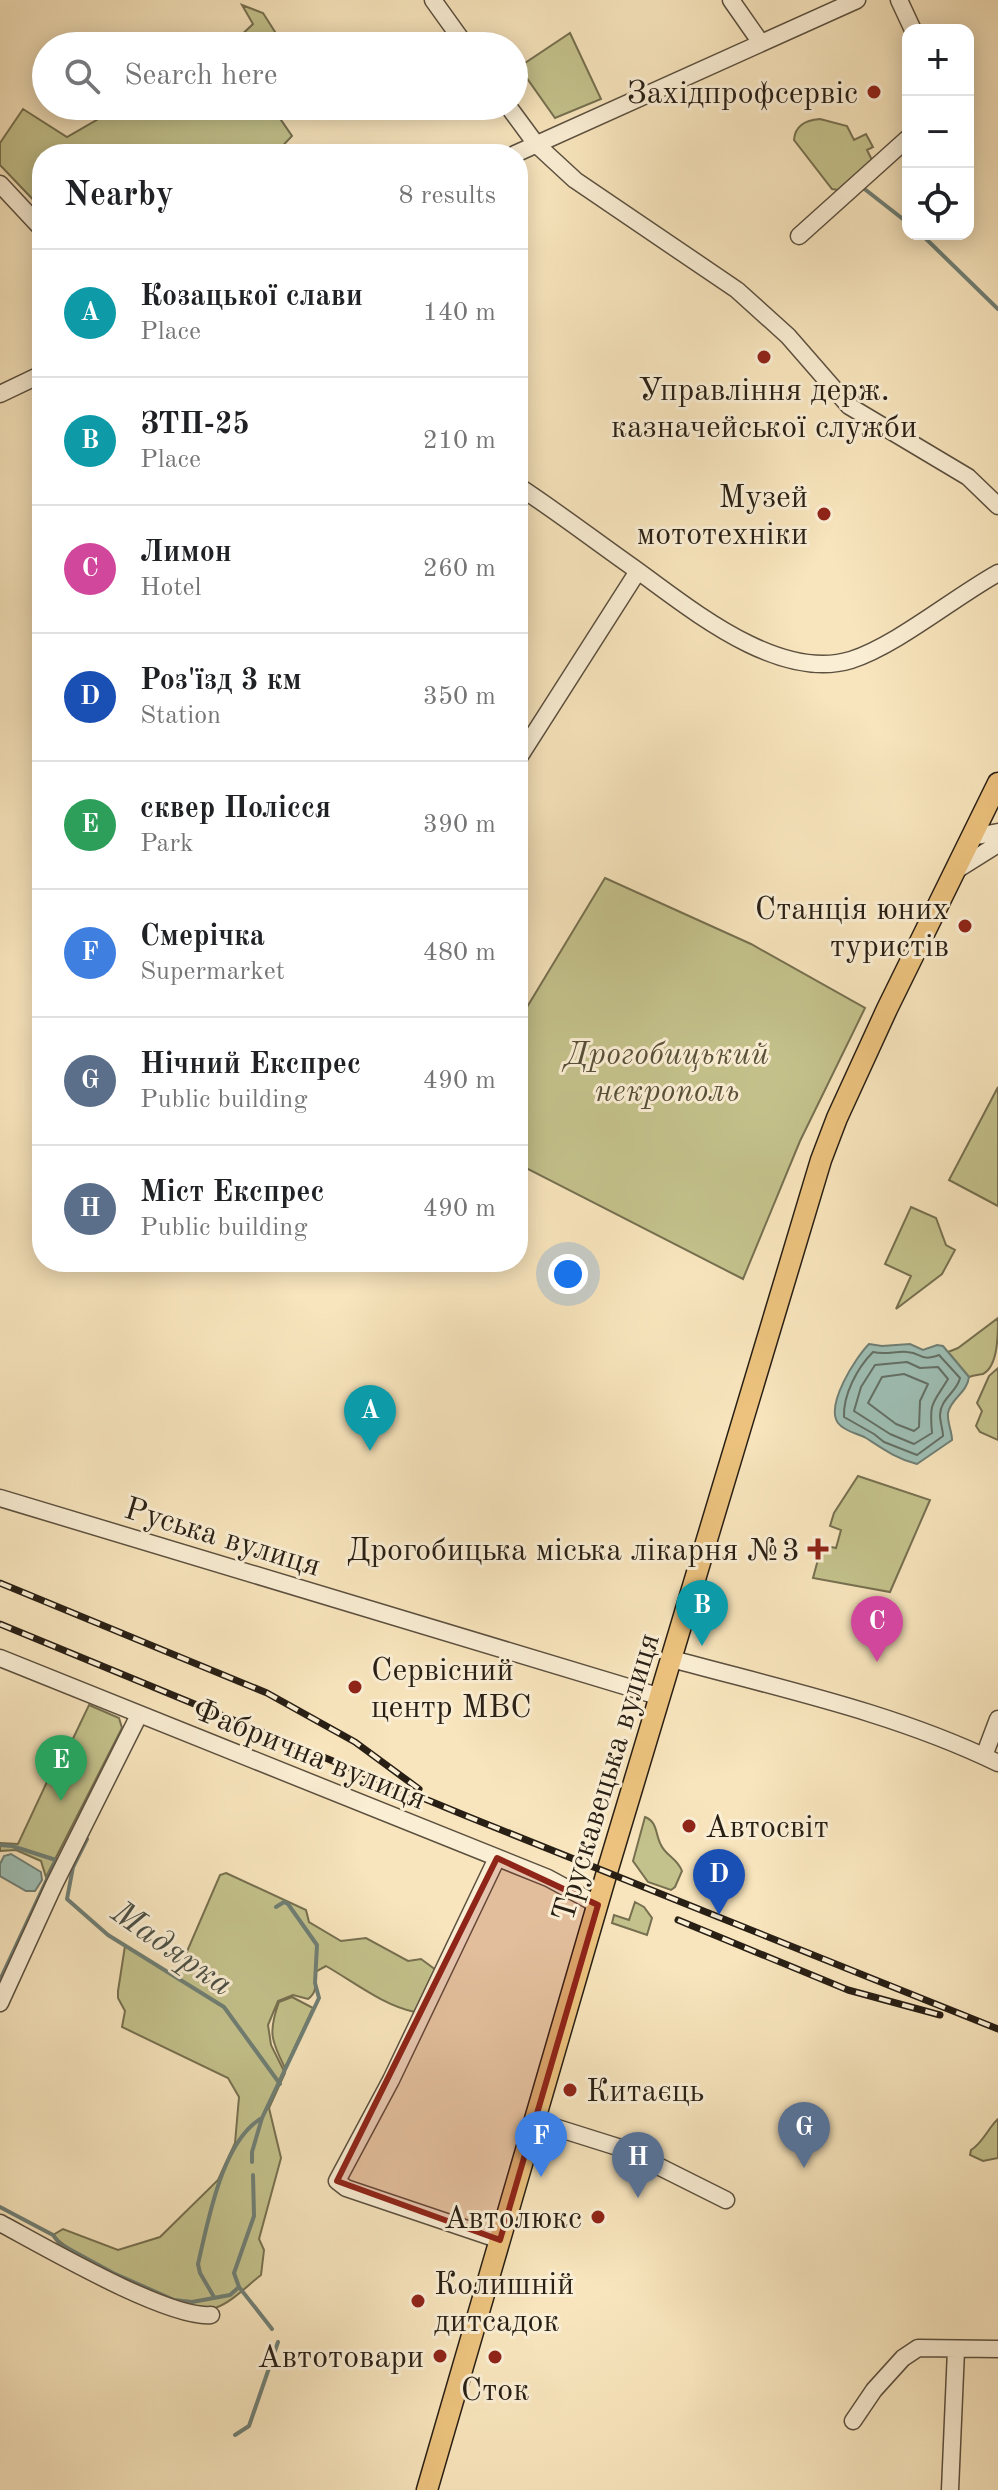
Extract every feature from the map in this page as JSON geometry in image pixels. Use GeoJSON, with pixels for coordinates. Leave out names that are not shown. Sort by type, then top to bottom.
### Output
{"type":"FeatureCollection","features":[{"type":"Feature","properties":{"kind":"main road","name":"Трускавецька вулиця"},"geometry":{"type":"LineString","coordinates":[[427,2490],[598,1905],[830,1135],[971,837],[990,818],[998,783]]}},
{"type":"Feature","properties":{"kind":"street"},"geometry":{"type":"LineString","coordinates":[[433,0],[456,32]]}},
{"type":"Feature","properties":{"kind":"street"},"geometry":{"type":"LineString","coordinates":[[731,0],[761,43]]}},
{"type":"Feature","properties":{"kind":"street"},"geometry":{"type":"LineString","coordinates":[[528,148],[857,0]]}},
{"type":"Feature","properties":{"kind":"street"},"geometry":{"type":"LineString","coordinates":[[899,0],[910,24]]}},
{"type":"Feature","properties":{"kind":"street"},"geometry":{"type":"LineString","coordinates":[[518,120],[536,144],[575,180],[737,290],[788,336],[849,406],[968,477],[998,506]]}},
{"type":"Feature","properties":{"kind":"street"},"geometry":{"type":"LineString","coordinates":[[799,236],[902,143]]}},
{"type":"Feature","properties":{"kind":"street"},"geometry":{"type":"LineString","coordinates":[[0,184],[32,218]]}},
{"type":"Feature","properties":{"kind":"street"},"geometry":{"type":"LineString","coordinates":[[0,394],[32,379]]}},
{"type":"Feature","properties":{"kind":"street"},"geometry":{"type":"LineString","coordinates":[[528,493],[714,624],[789,659],[829,664],[855,659],[998,573]]}},
{"type":"Feature","properties":{"kind":"street"},"geometry":{"type":"LineString","coordinates":[[528,743],[638,571]]}},
{"type":"Feature","properties":{"kind":"street"},"geometry":{"type":"LineString","coordinates":[[971,837],[998,832]]}},
{"type":"Feature","properties":{"kind":"street"},"geometry":{"type":"LineString","coordinates":[[955,871],[998,844]]}},
{"type":"Feature","properties":{"kind":"street","name":"Руська вулиця"},"geometry":{"type":"LineString","coordinates":[[0,1498],[661,1697]]}},
{"type":"Feature","properties":{"kind":"street","name":"Фабрична вулиця"},"geometry":{"type":"LineString","coordinates":[[0,1658],[548,1878],[598,1905]]}},
{"type":"Feature","properties":{"kind":"street"},"geometry":{"type":"LineString","coordinates":[[672,1659],[876,1715],[991,1760],[998,1719]]}},
{"type":"Feature","properties":{"kind":"street"},"geometry":{"type":"LineString","coordinates":[[0,2003],[54,1885],[139,1715]]}},
{"type":"Feature","properties":{"kind":"street"},"geometry":{"type":"LineString","coordinates":[[497,1858],[391,2080],[337,2181],[346,2188],[500,2240]]}},
{"type":"Feature","properties":{"kind":"street"},"geometry":{"type":"LineString","coordinates":[[535,2121],[624,2149],[726,2200]]}},
{"type":"Feature","properties":{"kind":"street"},"geometry":{"type":"LineString","coordinates":[[0,2223],[146,2297],[181,2312],[211,2315]]}},
{"type":"Feature","properties":{"kind":"street"},"geometry":{"type":"LineString","coordinates":[[853,2421],[874,2390],[903,2358],[918,2348],[998,2349]]}},
{"type":"Feature","properties":{"kind":"street"},"geometry":{"type":"LineString","coordinates":[[950,2490],[956,2350]]}},
{"type":"Feature","properties":{"kind":"highlighted area"},"geometry":{"type":"Polygon","coordinates":[[[497,1858],[598,1905],[500,2240],[337,2181],[497,1858]]]}},
{"type":"Feature","properties":{"kind":"green space"},"geometry":{"type":"Polygon","coordinates":[[[242,5],[263,13],[275,32],[244,32],[253,24],[242,5]]]}},
{"type":"Feature","properties":{"kind":"green space"},"geometry":{"type":"Polygon","coordinates":[[[570,33],[601,99],[555,118],[528,80],[528,61],[570,33]]]}},
{"type":"Feature","properties":{"kind":"green space"},"geometry":{"type":"Polygon","coordinates":[[[23,109],[32,115],[32,120],[40,120],[67,137],[97,120],[281,120],[292,136],[284,144],[32,144],[32,199],[0,165],[0,143],[23,109]]]}},
{"type":"Feature","properties":{"kind":"green space"},"geometry":{"type":"Polygon","coordinates":[[[820,119],[847,126],[854,140],[866,134],[873,147],[867,150],[872,160],[838,190],[832,189],[794,140],[802,124],[820,119]]]}},
{"type":"Feature","properties":{"kind":"green space","name":"Дрогобицький некрополь"},"geometry":{"type":"Polygon","coordinates":[[[605,878],[751,944],[865,1008],[800,1141],[743,1279],[528,1169],[528,1005],[605,878]]]}},
{"type":"Feature","properties":{"kind":"green space"},"geometry":{"type":"Polygon","coordinates":[[[998,1087],[998,1206],[949,1180],[998,1087]]]}},
{"type":"Feature","properties":{"kind":"green space"},"geometry":{"type":"Polygon","coordinates":[[[911,1207],[936,1218],[946,1245],[955,1250],[942,1274],[896,1309],[911,1276],[885,1264],[911,1207]]]}},
{"type":"Feature","properties":{"kind":"green space"},"geometry":{"type":"Polygon","coordinates":[[[998,1318],[992,1364],[983,1374],[969,1377],[948,1352],[998,1318]]]}},
{"type":"Feature","properties":{"kind":"green space"},"geometry":{"type":"Polygon","coordinates":[[[998,1368],[998,1440],[980,1432],[976,1426],[982,1411],[977,1403],[989,1376],[998,1368]]]}},
{"type":"Feature","properties":{"kind":"green space"},"geometry":{"type":"Polygon","coordinates":[[[858,1476],[930,1500],[890,1592],[813,1578],[822,1545],[836,1548],[841,1530],[830,1526],[834,1513],[858,1476]]]}},
{"type":"Feature","properties":{"kind":"green space"},"geometry":{"type":"Polygon","coordinates":[[[89,1705],[119,1718],[122,1728],[46,1877],[41,1861],[16,1850],[0,1851],[0,1843],[18,1844],[53,1769],[58,1770],[89,1705]]]}},
{"type":"Feature","properties":{"kind":"green space"},"geometry":{"type":"Polygon","coordinates":[[[645,1817],[656,1829],[663,1849],[682,1871],[671,1890],[648,1882],[633,1861],[645,1817]]]}},
{"type":"Feature","properties":{"kind":"green space"},"geometry":{"type":"Polygon","coordinates":[[[226,1873],[306,1910],[309,1922],[341,1941],[366,1938],[408,1961],[421,1959],[436,1970],[415,2012],[381,1999],[326,1966],[315,1972],[315,1990],[308,1999],[293,1995],[278,2001],[268,2025],[271,2045],[285,2073],[269,2108],[281,2158],[259,2239],[264,2250],[261,2275],[221,2306],[202,2308],[131,2282],[82,2256],[53,2235],[63,2229],[118,2250],[160,2237],[218,2180],[235,2143],[239,2097],[228,2078],[122,2027],[125,2011],[118,1991],[125,1946],[176,1977],[220,1875],[226,1873]]]}},
{"type":"Feature","properties":{"kind":"green space"},"geometry":{"type":"Polygon","coordinates":[[[635,1902],[644,1907],[652,1918],[647,1935],[612,1923],[614,1915],[629,1920],[635,1902]]]}},
{"type":"Feature","properties":{"kind":"green space"},"geometry":{"type":"Polygon","coordinates":[[[292,1997],[313,2008],[285,2068],[274,2043],[272,2029],[279,2002],[292,1997]]]}},
{"type":"Feature","properties":{"kind":"green space"},"geometry":{"type":"Polygon","coordinates":[[[998,2119],[998,2158],[983,2161],[970,2155],[971,2150],[998,2119]]]}},
{"type":"Feature","properties":{"kind":"water"},"geometry":{"type":"Polygon","coordinates":[[[869,1344],[910,1344],[923,1350],[943,1346],[969,1377],[948,1413],[952,1440],[917,1464],[838,1423],[835,1415],[839,1394],[850,1370],[869,1344]]]}},
{"type":"Feature","properties":{"kind":"water"},"geometry":{"type":"Polygon","coordinates":[[[11,1854],[41,1872],[42,1880],[35,1891],[26,1891],[0,1876],[4,1856],[11,1854]]]}},
{"type":"Feature","properties":{"kind":"waterway"},"geometry":{"type":"LineString","coordinates":[[862,187],[902,218]]}},
{"type":"Feature","properties":{"kind":"waterway"},"geometry":{"type":"LineString","coordinates":[[927,240],[998,309]]}},
{"type":"Feature","properties":{"kind":"waterway","name":"Мадярка"},"geometry":{"type":"LineString","coordinates":[[87,1839],[73,1867],[67,1899],[108,1935],[224,2007],[280,2084]]}},
{"type":"Feature","properties":{"kind":"waterway"},"geometry":{"type":"LineString","coordinates":[[0,1845],[56,1860],[0,1980]]}},
{"type":"Feature","properties":{"kind":"waterway"},"geometry":{"type":"LineString","coordinates":[[252,2162],[262,2118],[319,1998],[315,1983],[317,1945],[288,1904],[284,1902],[276,1907]]}},
{"type":"Feature","properties":{"kind":"waterway"},"geometry":{"type":"LineString","coordinates":[[214,2297],[198,2264],[212,2205],[237,2144],[248,2129],[262,2118]]}},
{"type":"Feature","properties":{"kind":"waterway","name":"Мадярка"},"geometry":{"type":"LineString","coordinates":[[253,2175],[254,2216],[234,2273],[239,2287],[272,2329]]}},
{"type":"Feature","properties":{"kind":"waterway"},"geometry":{"type":"LineString","coordinates":[[0,2207],[53,2235],[60,2244],[113,2273],[174,2300],[192,2302],[230,2295],[239,2287]]}},
{"type":"Feature","properties":{"kind":"waterway","name":"Мадярка"},"geometry":{"type":"LineString","coordinates":[[235,2435],[249,2426],[278,2342]]}},
{"type":"Feature","properties":{"kind":"railway"},"geometry":{"type":"LineString","coordinates":[[0,1583],[267,1693],[355,1742],[419,1789]]}},
{"type":"Feature","properties":{"kind":"railway"},"geometry":{"type":"LineString","coordinates":[[0,1624],[464,1815],[998,2029]]}},
{"type":"Feature","properties":{"kind":"railway"},"geometry":{"type":"LineString","coordinates":[[678,1920],[848,1990],[940,2015]]}},
{"type":"Feature","properties":{"kind":"place","name":"Західпрофсервіс"},"geometry":{"type":"Point","coordinates":[874,92]}},
{"type":"Feature","properties":{"kind":"place","name":"Управління держ. казначейської служби"},"geometry":{"type":"Point","coordinates":[764,357]}},
{"type":"Feature","properties":{"kind":"place","name":"Музей мототехніки"},"geometry":{"type":"Point","coordinates":[824,514]}},
{"type":"Feature","properties":{"kind":"place","name":"Станція юних туристів"},"geometry":{"type":"Point","coordinates":[965,926]}},
{"type":"Feature","properties":{"kind":"place","name":"Козацької слави"},"geometry":{"type":"Point","coordinates":[370,1451]}},
{"type":"Feature","properties":{"kind":"place","name":"Дрогобицька міська лікарня №3"},"geometry":{"type":"Point","coordinates":[818,1549]}},
{"type":"Feature","properties":{"kind":"place","name":"ЗТП-25"},"geometry":{"type":"Point","coordinates":[702,1646]}},
{"type":"Feature","properties":{"kind":"place","name":"Лимон"},"geometry":{"type":"Point","coordinates":[877,1662]}},
{"type":"Feature","properties":{"kind":"place","name":"Сервісний центр МВС"},"geometry":{"type":"Point","coordinates":[355,1687]}},
{"type":"Feature","properties":{"kind":"place","name":"сквер Полісся"},"geometry":{"type":"Point","coordinates":[61,1801]}},
{"type":"Feature","properties":{"kind":"place","name":"Автосвіт"},"geometry":{"type":"Point","coordinates":[689,1826]}},
{"type":"Feature","properties":{"kind":"place","name":"Роз'їзд 3 км"},"geometry":{"type":"Point","coordinates":[719,1915]}},
{"type":"Feature","properties":{"kind":"place","name":"Китаєць"},"geometry":{"type":"Point","coordinates":[570,2090]}},
{"type":"Feature","properties":{"kind":"place","name":"Нічний Експрес"},"geometry":{"type":"Point","coordinates":[804,2168]}},
{"type":"Feature","properties":{"kind":"place","name":"Смерічка"},"geometry":{"type":"Point","coordinates":[541,2177]}},
{"type":"Feature","properties":{"kind":"place","name":"Міст Експрес"},"geometry":{"type":"Point","coordinates":[638,2198]}},
{"type":"Feature","properties":{"kind":"place","name":"Автолюкс"},"geometry":{"type":"Point","coordinates":[598,2217]}},
{"type":"Feature","properties":{"kind":"place","name":"Колишній дитсадок"},"geometry":{"type":"Point","coordinates":[418,2301]}},
{"type":"Feature","properties":{"kind":"place","name":"Автотовари"},"geometry":{"type":"Point","coordinates":[440,2356]}},
{"type":"Feature","properties":{"kind":"place","name":"Сток"},"geometry":{"type":"Point","coordinates":[495,2357]}}]}
